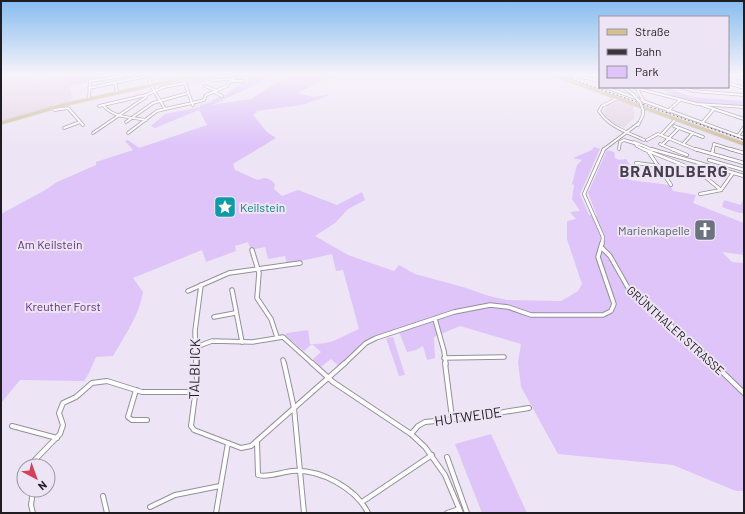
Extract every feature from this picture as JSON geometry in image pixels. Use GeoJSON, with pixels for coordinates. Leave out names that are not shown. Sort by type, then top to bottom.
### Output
{"type":"FeatureCollection","features":[{"type":"Feature","properties":{"kind":"main road"},"geometry":{"type":"LineString","coordinates":[[1,123],[51,108],[89,99]]}},
{"type":"Feature","properties":{"kind":"main road"},"geometry":{"type":"LineString","coordinates":[[621,99],[744,144]]}},
{"type":"Feature","properties":{"kind":"street"},"geometry":{"type":"LineString","coordinates":[[99,106],[130,99]]}},
{"type":"Feature","properties":{"kind":"street"},"geometry":{"type":"LineString","coordinates":[[93,133],[143,99]]}},
{"type":"Feature","properties":{"kind":"street"},"geometry":{"type":"LineString","coordinates":[[126,122],[152,103],[164,99]]}},
{"type":"Feature","properties":{"kind":"street"},"geometry":{"type":"LineString","coordinates":[[191,99],[193,104]]}},
{"type":"Feature","properties":{"kind":"street"},"geometry":{"type":"LineString","coordinates":[[128,132],[157,111],[193,104],[204,99]]}},
{"type":"Feature","properties":{"kind":"street"},"geometry":{"type":"LineString","coordinates":[[616,99],[602,106],[599,111],[606,121],[645,140]]}},
{"type":"Feature","properties":{"kind":"street"},"geometry":{"type":"LineString","coordinates":[[636,99],[744,138]]}},
{"type":"Feature","properties":{"kind":"street"},"geometry":{"type":"LineString","coordinates":[[601,247],[603,237],[584,194],[607,145],[639,123],[643,110],[637,99]]}},
{"type":"Feature","properties":{"kind":"street"},"geometry":{"type":"LineString","coordinates":[[677,99],[744,119]]}},
{"type":"Feature","properties":{"kind":"street"},"geometry":{"type":"LineString","coordinates":[[160,100],[165,109]]}},
{"type":"Feature","properties":{"kind":"street"},"geometry":{"type":"LineString","coordinates":[[668,111],[680,100]]}},
{"type":"Feature","properties":{"kind":"street"},"geometry":{"type":"LineString","coordinates":[[696,104],[744,107]]}},
{"type":"Feature","properties":{"kind":"street"},"geometry":{"type":"LineString","coordinates":[[103,106],[107,111],[146,120]]}},
{"type":"Feature","properties":{"kind":"street"},"geometry":{"type":"LineString","coordinates":[[51,108],[55,110],[68,108],[83,125]]}},
{"type":"Feature","properties":{"kind":"street"},"geometry":{"type":"LineString","coordinates":[[702,123],[714,109]]}},
{"type":"Feature","properties":{"kind":"street"},"geometry":{"type":"LineString","coordinates":[[639,144],[659,134],[674,121]]}},
{"type":"Feature","properties":{"kind":"street"},"geometry":{"type":"LineString","coordinates":[[64,128],[80,122]]}},
{"type":"Feature","properties":{"kind":"street"},"geometry":{"type":"LineString","coordinates":[[674,126],[703,137]]}},
{"type":"Feature","properties":{"kind":"street"},"geometry":{"type":"LineString","coordinates":[[738,136],[744,127]]}},
{"type":"Feature","properties":{"kind":"street"},"geometry":{"type":"LineString","coordinates":[[679,128],[661,144],[685,154],[690,146]]}},
{"type":"Feature","properties":{"kind":"street"},"geometry":{"type":"LineString","coordinates":[[683,144],[693,133]]}},
{"type":"Feature","properties":{"kind":"street"},"geometry":{"type":"LineString","coordinates":[[659,134],[683,144],[744,163]]}},
{"type":"Feature","properties":{"kind":"street"},"geometry":{"type":"LineString","coordinates":[[618,149],[620,142],[623,139],[627,139],[648,151],[698,171],[721,190]]}},
{"type":"Feature","properties":{"kind":"street"},"geometry":{"type":"LineString","coordinates":[[634,143],[656,151],[744,176]]}},
{"type":"Feature","properties":{"kind":"street"},"geometry":{"type":"LineString","coordinates":[[744,153],[713,144],[713,154],[711,160],[744,170]]}},
{"type":"Feature","properties":{"kind":"street"},"geometry":{"type":"LineString","coordinates":[[648,151],[671,185]]}},
{"type":"Feature","properties":{"kind":"street"},"geometry":{"type":"LineString","coordinates":[[636,163],[659,166]]}},
{"type":"Feature","properties":{"kind":"street"},"geometry":{"type":"LineString","coordinates":[[700,194],[721,190],[733,173]]}},
{"type":"Feature","properties":{"kind":"street","name":"TALBLICK"},"geometry":{"type":"LineString","coordinates":[[201,285],[195,331],[197,369],[191,420],[192,428],[241,448],[246,448],[257,442],[278,421],[328,379],[366,342],[470,308],[490,305],[508,307],[531,315],[608,314],[614,304],[598,258],[601,247]]}},
{"type":"Feature","properties":{"kind":"street","name":"GRÜNTHALER STRASSE"},"geometry":{"type":"LineString","coordinates":[[601,247],[609,254],[630,293],[698,348],[744,393]]}},
{"type":"Feature","properties":{"kind":"street"},"geometry":{"type":"LineString","coordinates":[[252,250],[258,268],[257,298],[271,319],[277,336]]}},
{"type":"Feature","properties":{"kind":"street"},"geometry":{"type":"LineString","coordinates":[[188,291],[229,273],[300,263]]}},
{"type":"Feature","properties":{"kind":"street"},"geometry":{"type":"LineString","coordinates":[[232,290],[235,313],[242,342]]}},
{"type":"Feature","properties":{"kind":"street"},"geometry":{"type":"LineString","coordinates":[[214,317],[235,313]]}},
{"type":"Feature","properties":{"kind":"street"},"geometry":{"type":"LineString","coordinates":[[435,319],[441,340],[452,418]]}},
{"type":"Feature","properties":{"kind":"street"},"geometry":{"type":"LineString","coordinates":[[196,347],[209,340],[253,342],[277,336],[286,338],[328,379],[411,434],[432,455],[445,475],[460,511],[447,513]]}},
{"type":"Feature","properties":{"kind":"street"},"geometry":{"type":"LineString","coordinates":[[444,358],[504,357]]}},
{"type":"Feature","properties":{"kind":"street"},"geometry":{"type":"LineString","coordinates":[[283,360],[294,408],[304,513]]}},
{"type":"Feature","properties":{"kind":"street"},"geometry":{"type":"LineString","coordinates":[[37,458],[57,438],[63,425],[60,409],[63,403],[76,397],[88,384],[107,381],[136,390],[195,392]]}},
{"type":"Feature","properties":{"kind":"street"},"geometry":{"type":"LineString","coordinates":[[136,390],[128,417],[132,420],[147,420]]}},
{"type":"Feature","properties":{"kind":"street","name":"HUTWEIDE"},"geometry":{"type":"LineString","coordinates":[[411,434],[418,426],[426,422],[452,418],[467,418],[529,408]]}},
{"type":"Feature","properties":{"kind":"street"},"geometry":{"type":"LineString","coordinates":[[12,426],[57,438]]}},
{"type":"Feature","properties":{"kind":"street"},"geometry":{"type":"LineString","coordinates":[[257,442],[258,475],[301,471],[310,472],[336,483],[362,502],[368,513]]}},
{"type":"Feature","properties":{"kind":"street"},"geometry":{"type":"LineString","coordinates":[[216,513],[228,443]]}},
{"type":"Feature","properties":{"kind":"street"},"geometry":{"type":"LineString","coordinates":[[362,502],[432,455]]}},
{"type":"Feature","properties":{"kind":"street"},"geometry":{"type":"LineString","coordinates":[[446,457],[467,513]]}},
{"type":"Feature","properties":{"kind":"street"},"geometry":{"type":"LineString","coordinates":[[150,508],[163,498],[177,493],[220,486]]}},
{"type":"Feature","properties":{"kind":"street"},"geometry":{"type":"LineString","coordinates":[[103,496],[107,513]]}},
{"type":"Feature","properties":{"kind":"street"},"geometry":{"type":"LineString","coordinates":[[32,498],[33,513]]}},
{"type":"Feature","properties":{"kind":"shaded area"},"geometry":{"type":"Polygon","coordinates":[[[1,99],[73,99],[68,100],[68,103],[1,122],[1,99]]]}},
{"type":"Feature","properties":{"kind":"shaded area"},"geometry":{"type":"Polygon","coordinates":[[[620,100],[634,106],[634,118],[624,128],[611,122],[603,112],[607,105],[620,100]]]}},
{"type":"Feature","properties":{"kind":"green space"},"geometry":{"type":"Polygon","coordinates":[[[225,99],[212,105],[251,99],[319,99],[302,105],[256,111],[257,112],[253,115],[267,132],[276,138],[233,164],[235,170],[258,180],[265,178],[271,180],[275,184],[274,189],[282,196],[298,190],[337,205],[362,192],[365,200],[348,209],[335,223],[315,236],[348,255],[394,271],[399,265],[415,274],[463,287],[489,296],[507,300],[561,301],[578,291],[582,284],[567,239],[567,221],[576,219],[570,212],[580,211],[572,199],[574,185],[572,184],[577,165],[582,160],[573,158],[592,150],[594,147],[600,149],[580,194],[589,215],[597,216],[588,193],[607,150],[614,152],[615,158],[619,160],[626,159],[630,165],[626,168],[629,180],[670,185],[673,191],[696,195],[693,203],[744,223],[744,255],[722,252],[732,262],[744,263],[744,491],[736,491],[673,465],[558,454],[521,387],[518,362],[521,344],[460,326],[434,337],[435,358],[427,360],[423,346],[416,350],[407,352],[399,332],[376,339],[368,344],[367,342],[340,367],[331,359],[321,367],[313,359],[321,352],[312,344],[331,342],[359,329],[343,270],[336,271],[332,254],[287,264],[285,256],[268,259],[265,247],[251,250],[248,242],[235,246],[236,251],[206,262],[202,250],[133,278],[143,292],[141,301],[131,325],[113,356],[96,357],[84,381],[20,380],[1,403],[1,214],[57,182],[96,165],[96,162],[133,150],[125,141],[128,140],[139,148],[207,125],[199,110],[155,128],[151,126],[165,114],[200,107],[200,105],[212,102],[212,100],[225,99]]]}},
{"type":"Feature","properties":{"kind":"green space"},"geometry":{"type":"Polygon","coordinates":[[[678,99],[718,99],[744,101],[744,107],[700,104],[678,99]]]}},
{"type":"Feature","properties":{"kind":"green space"},"geometry":{"type":"Polygon","coordinates":[[[744,197],[744,213],[739,213],[722,207],[724,200],[741,205],[744,197]]]}},
{"type":"Feature","properties":{"kind":"green space"},"geometry":{"type":"Polygon","coordinates":[[[308,330],[310,344],[312,344],[304,351],[285,335],[287,333],[308,330]]]}},
{"type":"Feature","properties":{"kind":"green space"},"geometry":{"type":"Polygon","coordinates":[[[393,337],[405,375],[399,376],[386,338],[393,337]]]}},
{"type":"Feature","properties":{"kind":"green space"},"geometry":{"type":"Polygon","coordinates":[[[491,434],[527,513],[482,513],[455,444],[491,434]]]}},
{"type":"Feature","properties":{"kind":"railway"},"geometry":{"type":"LineString","coordinates":[[628,99],[744,140]]}},
{"type":"Feature","properties":{"kind":"place","name":"Keilstein"},"geometry":{"type":"Point","coordinates":[225,207]}},
{"type":"Feature","properties":{"kind":"place","name":"Marienkapelle"},"geometry":{"type":"Point","coordinates":[705,230]}},
{"type":"Feature","properties":{"kind":"district","name":"BRANDLBERG"},"geometry":{"type":"Point","coordinates":[674,170]}},
{"type":"Feature","properties":{"kind":"park label","name":"Am Keilstein"},"geometry":{"type":"Point","coordinates":[50,244]}},
{"type":"Feature","properties":{"kind":"park label","name":"Kreuther Forst"},"geometry":{"type":"Point","coordinates":[63,306]}}]}
